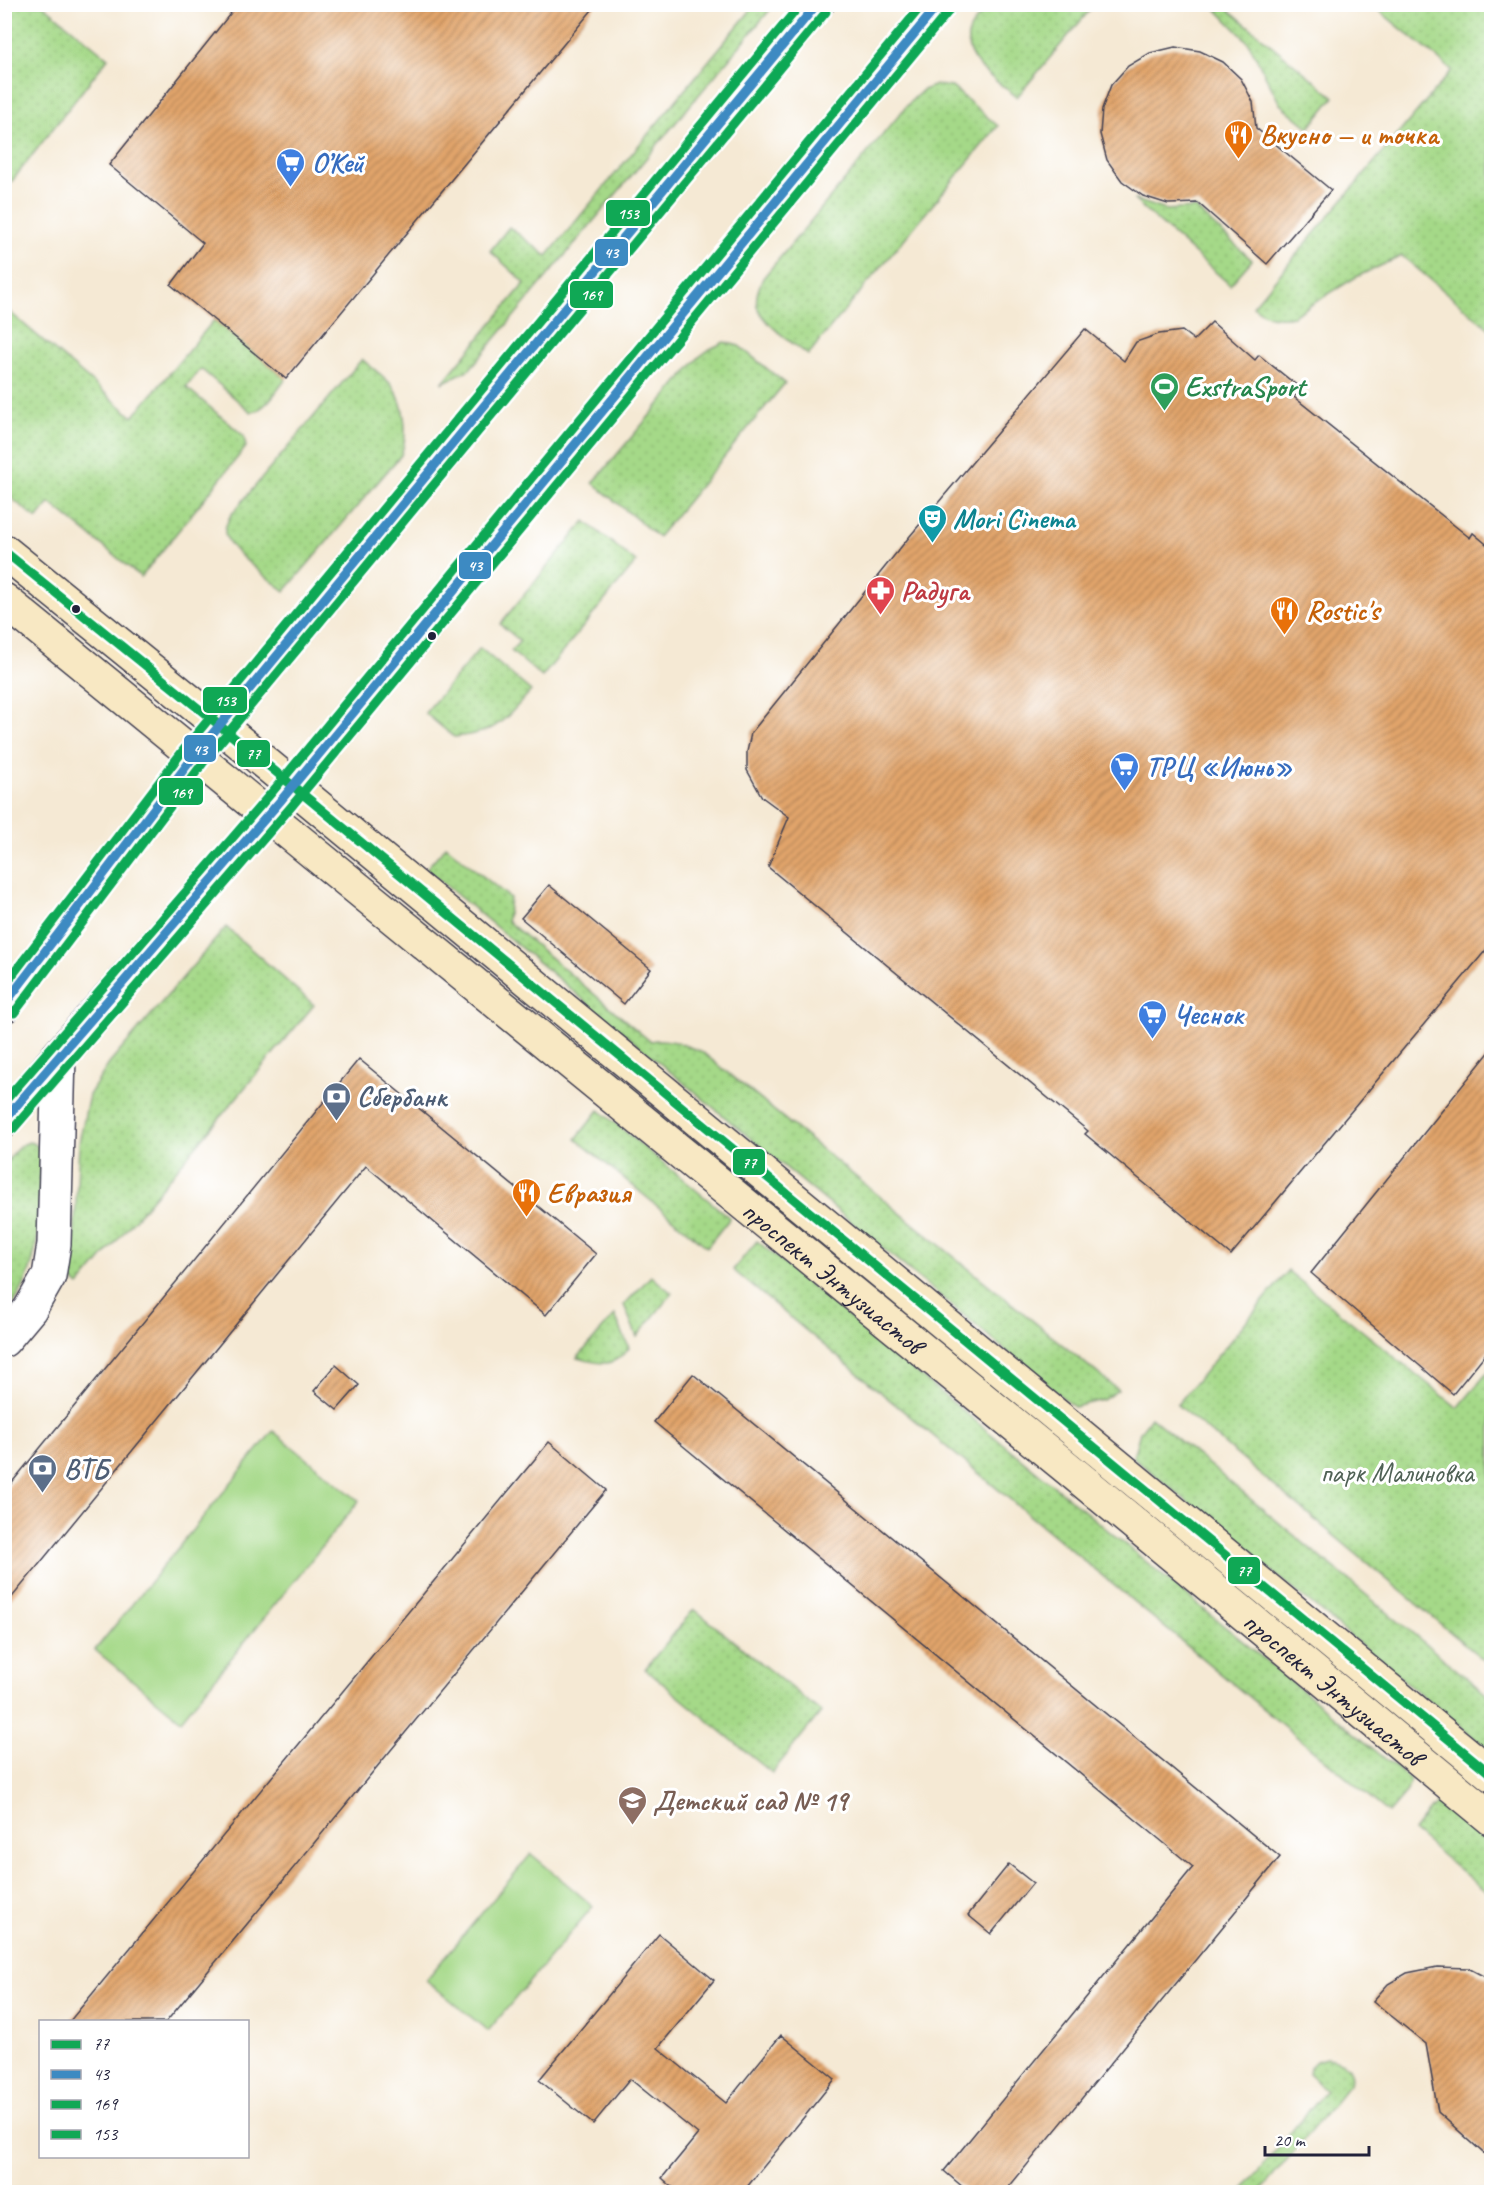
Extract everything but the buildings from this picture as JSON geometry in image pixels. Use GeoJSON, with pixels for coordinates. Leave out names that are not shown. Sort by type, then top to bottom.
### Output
{"type":"FeatureCollection","features":[{"type":"Feature","properties":{"kind":"main road"},"geometry":{"type":"LineString","coordinates":[[4,1006],[219,725],[818,4]]}},
{"type":"Feature","properties":{"kind":"main road"},"geometry":{"type":"LineString","coordinates":[[4,1121],[59,1054],[268,815],[939,4]]}},
{"type":"Feature","properties":{"kind":"street","name":"проспект Энтузиастов"},"geometry":{"type":"LineString","coordinates":[[4,551],[219,725],[1491,1775]]}},
{"type":"Feature","properties":{"kind":"street","name":"проспект Энтузиастов"},"geometry":{"type":"LineString","coordinates":[[4,600],[1062,1464],[1491,1819]]}},
{"type":"Feature","properties":{"kind":"street"},"geometry":{"type":"LineString","coordinates":[[4,1340],[30,1310],[48,1276],[54,1244],[59,1054]]}},
{"type":"Feature","properties":{"kind":"green space"},"geometry":{"type":"Polygon","coordinates":[[[5,4],[43,5],[108,58],[5,190],[5,4]]]}},
{"type":"Feature","properties":{"kind":"green space"},"geometry":{"type":"Polygon","coordinates":[[[755,5],[774,5],[470,369],[442,383],[525,283],[490,251],[509,227],[547,256],[755,5]]]}},
{"type":"Feature","properties":{"kind":"green space"},"geometry":{"type":"Polygon","coordinates":[[[990,5],[1094,5],[1017,97],[984,71],[971,55],[968,46],[971,27],[990,5]]]}},
{"type":"Feature","properties":{"kind":"green space"},"geometry":{"type":"Polygon","coordinates":[[[1212,5],[1223,5],[1334,97],[1309,128],[1280,104],[1248,42],[1212,5]]]}},
{"type":"Feature","properties":{"kind":"green space"},"geometry":{"type":"Polygon","coordinates":[[[1372,5],[1491,5],[1491,330],[1402,256],[1356,277],[1293,316],[1272,316],[1262,313],[1253,306],[1452,70],[1372,5]]]}},
{"type":"Feature","properties":{"kind":"green space"},"geometry":{"type":"Polygon","coordinates":[[[936,85],[952,87],[998,126],[808,355],[779,332],[760,312],[757,299],[763,278],[910,102],[923,90],[936,85]]]}},
{"type":"Feature","properties":{"kind":"green space"},"geometry":{"type":"Polygon","coordinates":[[[1133,199],[1166,210],[1195,208],[1252,260],[1230,285],[1133,199]]]}},
{"type":"Feature","properties":{"kind":"green space"},"geometry":{"type":"Polygon","coordinates":[[[5,308],[133,417],[214,320],[286,379],[266,404],[251,412],[201,369],[186,387],[244,436],[246,447],[141,577],[50,503],[37,519],[5,493],[5,308]]]}},
{"type":"Feature","properties":{"kind":"green space"},"geometry":{"type":"Polygon","coordinates":[[[724,342],[739,346],[785,383],[658,537],[593,483],[699,357],[724,342]]]}},
{"type":"Feature","properties":{"kind":"green space"},"geometry":{"type":"Polygon","coordinates":[[[362,359],[393,387],[401,403],[405,439],[401,455],[285,591],[239,554],[226,537],[225,530],[230,516],[362,359]]]}},
{"type":"Feature","properties":{"kind":"green space"},"geometry":{"type":"Polygon","coordinates":[[[585,521],[636,562],[542,677],[511,651],[520,641],[500,624],[585,521]]]}},
{"type":"Feature","properties":{"kind":"green space"},"geometry":{"type":"Polygon","coordinates":[[[480,648],[531,691],[513,711],[490,729],[454,737],[425,713],[480,648]]]}},
{"type":"Feature","properties":{"kind":"green space"},"geometry":{"type":"Polygon","coordinates":[[[446,846],[510,898],[507,921],[650,1041],[670,1041],[702,1052],[1118,1390],[1103,1400],[1074,1407],[426,869],[446,846]]]}},
{"type":"Feature","properties":{"kind":"green space"},"geometry":{"type":"Polygon","coordinates":[[[226,927],[314,1005],[79,1286],[72,1280],[79,1143],[89,1095],[109,1064],[226,927]]]}},
{"type":"Feature","properties":{"kind":"green space"},"geometry":{"type":"Polygon","coordinates":[[[599,1110],[730,1218],[707,1247],[576,1139],[599,1110]]]}},
{"type":"Feature","properties":{"kind":"green space"},"geometry":{"type":"Polygon","coordinates":[[[29,1142],[38,1147],[41,1157],[37,1240],[27,1279],[18,1298],[5,1316],[5,1164],[19,1146],[29,1142]]]}},
{"type":"Feature","properties":{"kind":"green space"},"geometry":{"type":"Polygon","coordinates":[[[757,1241],[1411,1780],[1406,1793],[1389,1813],[733,1270],[757,1241]]]}},
{"type":"Feature","properties":{"kind":"green space","name":"парк Малиновка"},"geometry":{"type":"Polygon","coordinates":[[[1288,1271],[1458,1408],[1491,1368],[1491,1666],[1177,1405],[1288,1271]]]}},
{"type":"Feature","properties":{"kind":"green space"},"geometry":{"type":"Polygon","coordinates":[[[651,1276],[672,1293],[637,1337],[624,1305],[651,1276]]]}},
{"type":"Feature","properties":{"kind":"green space"},"geometry":{"type":"Polygon","coordinates":[[[615,1315],[629,1348],[623,1355],[606,1363],[577,1358],[615,1315]]]}},
{"type":"Feature","properties":{"kind":"green space"},"geometry":{"type":"Polygon","coordinates":[[[1151,1417],[1491,1698],[1491,1752],[1133,1457],[1140,1432],[1151,1417]]]}},
{"type":"Feature","properties":{"kind":"green space"},"geometry":{"type":"Polygon","coordinates":[[[273,1431],[359,1501],[181,1720],[95,1650],[273,1431]]]}},
{"type":"Feature","properties":{"kind":"green space"},"geometry":{"type":"Polygon","coordinates":[[[694,1609],[821,1712],[772,1773],[645,1669],[694,1609]]]}},
{"type":"Feature","properties":{"kind":"green space"},"geometry":{"type":"Polygon","coordinates":[[[1439,1802],[1491,1845],[1491,1896],[1413,1831],[1428,1811],[1439,1802]]]}},
{"type":"Feature","properties":{"kind":"green space"},"geometry":{"type":"Polygon","coordinates":[[[531,1854],[593,1906],[488,2031],[426,1980],[531,1854]]]}},
{"type":"Feature","properties":{"kind":"green space"},"geometry":{"type":"Polygon","coordinates":[[[1326,2058],[1346,2065],[1350,2073],[1350,2084],[1260,2192],[1241,2192],[1326,2090],[1309,2075],[1310,2067],[1316,2061],[1326,2058]]]}},
{"type":"Feature","properties":{"kind":"transit line","name":"153"},"geometry":{"type":"LineString","coordinates":[[4,986],[185,748],[801,4]]}},
{"type":"Feature","properties":{"kind":"transit line","name":"43"},"geometry":{"type":"LineString","coordinates":[[4,1005],[194,756],[817,4]]}},
{"type":"Feature","properties":{"kind":"transit line","name":"153"},"geometry":{"type":"LineString","coordinates":[[4,1102],[273,791],[923,4]]}},
{"type":"Feature","properties":{"kind":"transit line","name":"43"},"geometry":{"type":"LineString","coordinates":[[4,1120],[282,799],[939,4]]}},
{"type":"Feature","properties":{"kind":"transit line","name":"169"},"geometry":{"type":"LineString","coordinates":[[14,1013],[203,763],[826,12]]}},
{"type":"Feature","properties":{"kind":"transit line","name":"169"},"geometry":{"type":"LineString","coordinates":[[13,1129],[291,807],[948,12]]}},
{"type":"Feature","properties":{"kind":"transit line","name":"77"},"geometry":{"type":"LineString","coordinates":[[4,551],[219,725],[1492,1775]]}},
{"type":"Feature","properties":{"kind":"place","name":"Вкусно — и точка"},"geometry":{"type":"Point","coordinates":[1239,160]}},
{"type":"Feature","properties":{"kind":"place","name":"О’Кей"},"geometry":{"type":"Point","coordinates":[291,188]}},
{"type":"Feature","properties":{"kind":"place","name":"ExstraSport"},"geometry":{"type":"Point","coordinates":[1164,412]}},
{"type":"Feature","properties":{"kind":"place","name":"Mori Cinema"},"geometry":{"type":"Point","coordinates":[932,544]}},
{"type":"Feature","properties":{"kind":"place","name":"Радуга"},"geometry":{"type":"Point","coordinates":[880,616]}},
{"type":"Feature","properties":{"kind":"place","name":"Rostic's"},"geometry":{"type":"Point","coordinates":[1285,636]}},
{"type":"Feature","properties":{"kind":"place","name":"ТРЦ «Июнь»"},"geometry":{"type":"Point","coordinates":[1125,792]}},
{"type":"Feature","properties":{"kind":"place","name":"Чеснок"},"geometry":{"type":"Point","coordinates":[1152,1040]}},
{"type":"Feature","properties":{"kind":"place","name":"Сбербанк"},"geometry":{"type":"Point","coordinates":[336,1122]}},
{"type":"Feature","properties":{"kind":"place","name":"Евразия"},"geometry":{"type":"Point","coordinates":[526,1218]}},
{"type":"Feature","properties":{"kind":"place","name":"ВТБ"},"geometry":{"type":"Point","coordinates":[43,1494]}},
{"type":"Feature","properties":{"kind":"place","name":"Детский сад № 19"},"geometry":{"type":"Point","coordinates":[632,1826]}}]}
